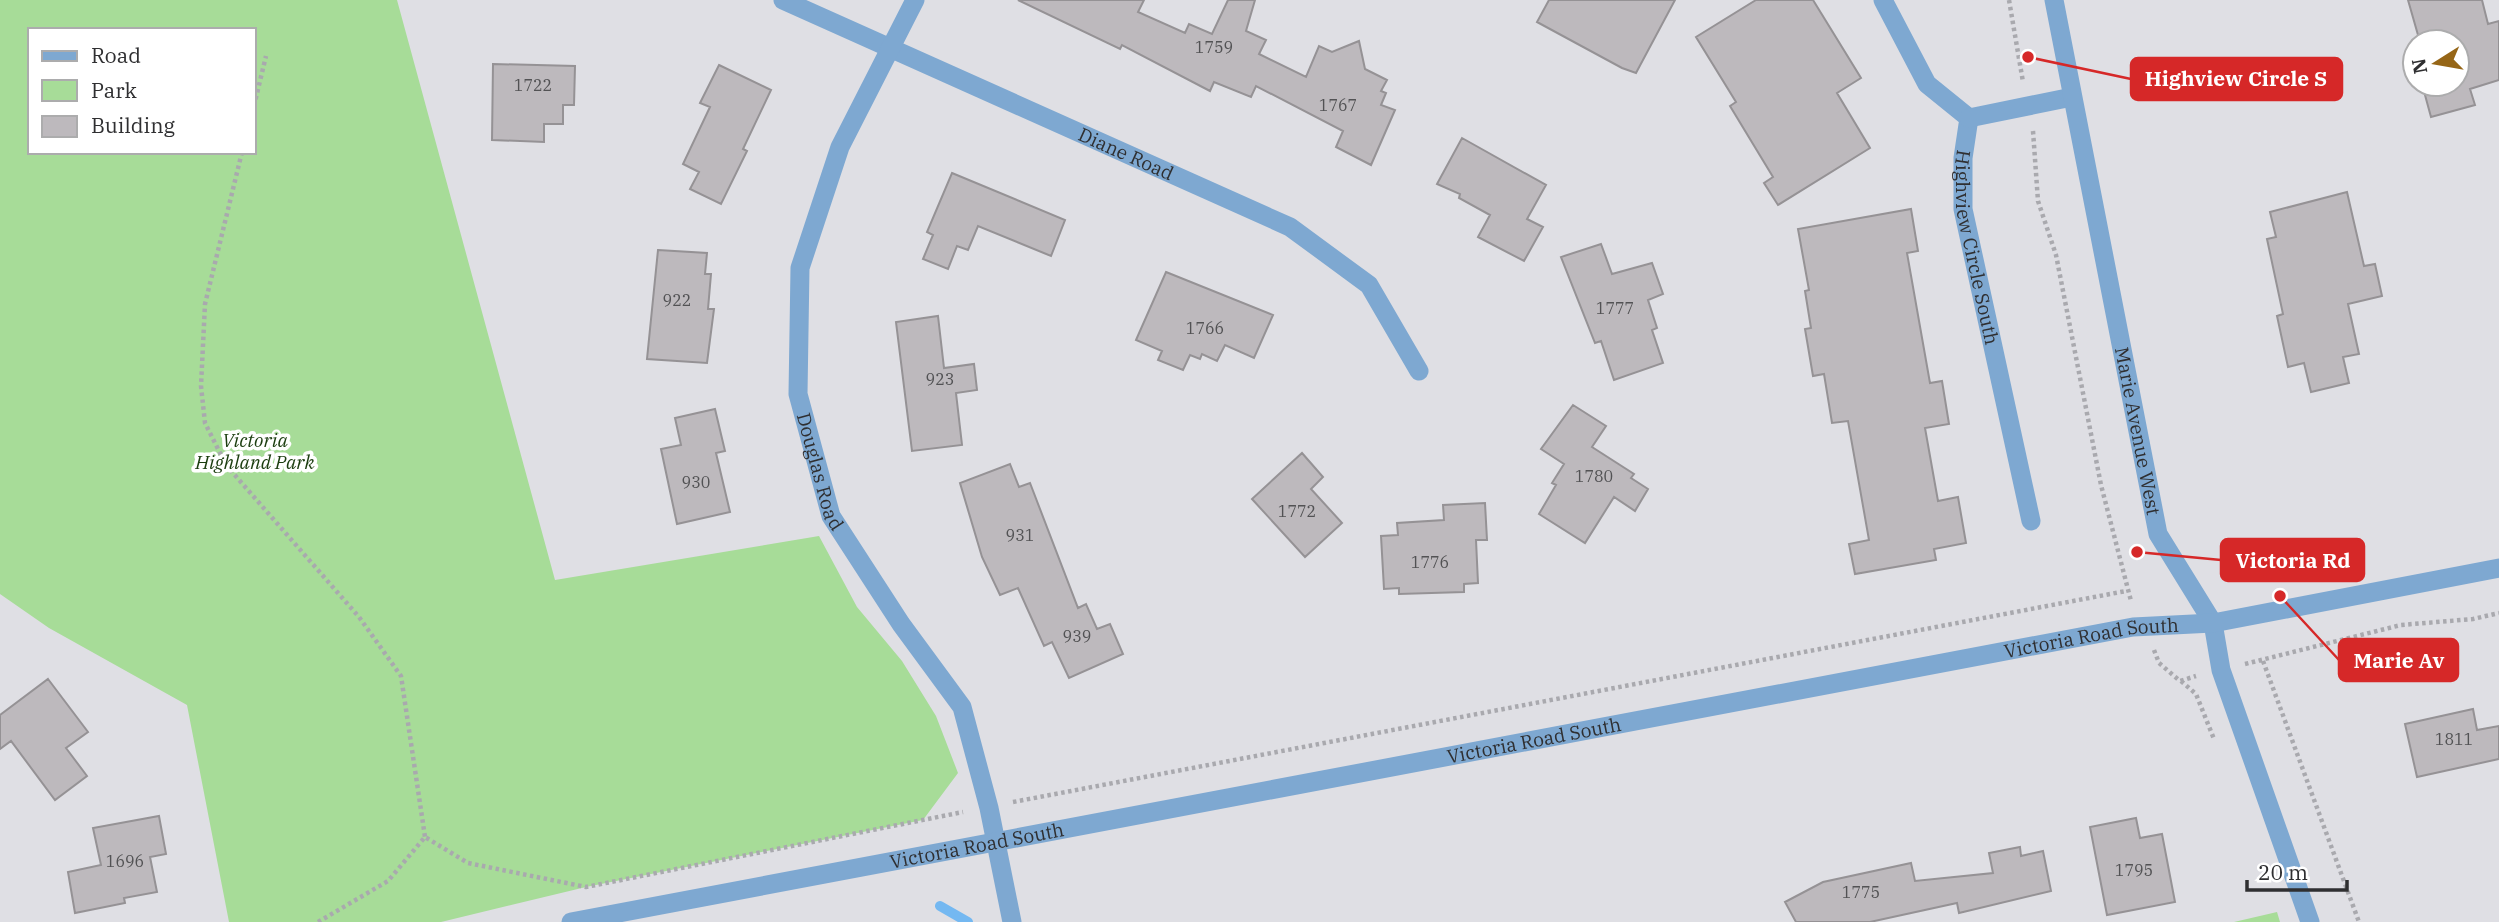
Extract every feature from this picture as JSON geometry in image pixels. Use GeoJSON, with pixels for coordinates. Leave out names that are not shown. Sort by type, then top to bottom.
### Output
{"type":"FeatureCollection","features":[{"type":"Feature","properties":{"kind":"street","name":"Diane Road"},"geometry":{"type":"LineString","coordinates":[[783,0],[1290,227],[1369,285],[1419,371]]}},
{"type":"Feature","properties":{"kind":"street","name":"Douglas Road"},"geometry":{"type":"LineString","coordinates":[[915,0],[840,147],[800,268],[797,394],[831,516],[901,624],[962,707],[989,807],[1012,922]]}},
{"type":"Feature","properties":{"kind":"street"},"geometry":{"type":"LineString","coordinates":[[1883,0],[1927,84],[1969,118],[2072,97]]}},
{"type":"Feature","properties":{"kind":"street","name":"Marie Avenue West"},"geometry":{"type":"LineString","coordinates":[[2054,0],[2158,534],[2213,623],[2221,670],[2310,922]]}},
{"type":"Feature","properties":{"kind":"street","name":"Highview Circle South"},"geometry":{"type":"LineString","coordinates":[[1969,118],[1963,158],[1963,209],[2031,521]]}},
{"type":"Feature","properties":{"kind":"street","name":"Victoria Road South"},"geometry":{"type":"LineString","coordinates":[[571,922],[2133,627],[2213,623],[2499,568]]}},
{"type":"Feature","properties":{"kind":"path"},"geometry":{"type":"LineString","coordinates":[[425,837],[468,863],[586,887],[989,807],[2126,590],[2117,539],[2101,485],[2056,255],[2038,201],[2037,159],[2030,105],[2021,74],[2009,0]]}},
{"type":"Feature","properties":{"kind":"path"},"geometry":{"type":"LineString","coordinates":[[256,98],[266,56]]}},
{"type":"Feature","properties":{"kind":"path"},"geometry":{"type":"LineString","coordinates":[[242,154],[205,304],[201,386],[205,422],[226,465],[359,617],[401,676],[425,837],[388,881],[318,922]]}},
{"type":"Feature","properties":{"kind":"path"},"geometry":{"type":"LineString","coordinates":[[2358,922],[2263,660],[2401,625],[2473,619],[2499,613]]}},
{"type":"Feature","properties":{"kind":"green space","name":"Victoria Highland Park"},"geometry":{"type":"Polygon","coordinates":[[[0,0],[397,0],[555,580],[819,536],[857,607],[902,661],[936,716],[958,773],[923,820],[586,887],[441,922],[229,922],[187,705],[49,628],[0,594],[0,0]]]}},
{"type":"Feature","properties":{"kind":"green space"},"geometry":{"type":"Polygon","coordinates":[[[2277,912],[2280,922],[2234,922],[2277,912]]]}},
{"type":"Feature","properties":{"kind":"building"},"geometry":{"type":"Polygon","coordinates":[[[1018,0],[1144,0],[1138,12],[1185,33],[1189,24],[1212,34],[1228,0],[1255,0],[1246,31],[1266,40],[1259,54],[1306,77],[1319,46],[1332,52],[1359,41],[1365,69],[1387,80],[1381,91],[1386,93],[1381,105],[1395,110],[1371,165],[1336,147],[1343,131],[1256,86],[1251,97],[1214,82],[1210,91],[1122,45],[1120,49],[1018,0]]]}},
{"type":"Feature","properties":{"kind":"building"},"geometry":{"type":"Polygon","coordinates":[[[1549,0],[1675,0],[1636,73],[1537,22],[1549,0]]]}},
{"type":"Feature","properties":{"kind":"building"},"geometry":{"type":"Polygon","coordinates":[[[1756,0],[1813,0],[1861,78],[1837,93],[1870,148],[1778,205],[1764,183],[1773,177],[1730,106],[1736,102],[1696,37],[1756,0]]]}},
{"type":"Feature","properties":{"kind":"building"},"geometry":{"type":"Polygon","coordinates":[[[2408,0],[2482,0],[2488,24],[2499,21],[2499,80],[2471,89],[2471,28],[2416,28],[2408,0]]]}},
{"type":"Feature","properties":{"kind":"building"},"geometry":{"type":"Polygon","coordinates":[[[493,64],[575,66],[574,105],[563,105],[563,124],[544,124],[544,142],[492,140],[493,64]]]}},
{"type":"Feature","properties":{"kind":"building"},"geometry":{"type":"Polygon","coordinates":[[[719,65],[771,90],[743,149],[747,151],[721,204],[690,189],[699,172],[683,164],[710,107],[700,103],[719,65]]]}},
{"type":"Feature","properties":{"kind":"building"},"geometry":{"type":"Polygon","coordinates":[[[2471,92],[2475,105],[2431,117],[2426,98],[2471,98],[2471,92]]]}},
{"type":"Feature","properties":{"kind":"building"},"geometry":{"type":"Polygon","coordinates":[[[1462,138],[1546,185],[1527,219],[1543,227],[1524,261],[1478,237],[1490,215],[1459,198],[1460,194],[1437,184],[1462,138]]]}},
{"type":"Feature","properties":{"kind":"building"},"geometry":{"type":"Polygon","coordinates":[[[952,173],[1065,220],[1051,256],[978,226],[968,250],[957,246],[948,269],[923,259],[933,235],[927,232],[952,173]]]}},
{"type":"Feature","properties":{"kind":"building"},"geometry":{"type":"Polygon","coordinates":[[[2347,192],[2364,266],[2375,264],[2382,296],[2348,304],[2359,354],[2343,357],[2349,383],[2311,392],[2304,363],[2288,367],[2277,316],[2283,314],[2267,239],[2276,237],[2270,212],[2347,192]]]}},
{"type":"Feature","properties":{"kind":"building"},"geometry":{"type":"Polygon","coordinates":[[[1911,209],[1918,251],[1907,253],[1930,383],[1942,381],[1949,424],[1925,428],[1938,501],[1958,497],[1966,543],[1934,549],[1936,560],[1855,574],[1849,544],[1869,540],[1848,421],[1832,423],[1824,374],[1813,376],[1805,329],[1811,328],[1805,291],[1809,290],[1798,229],[1911,209]]]}},
{"type":"Feature","properties":{"kind":"building"},"geometry":{"type":"Polygon","coordinates":[[[1601,244],[1612,274],[1652,263],[1663,294],[1648,300],[1657,328],[1652,330],[1663,363],[1614,380],[1601,341],[1595,343],[1561,257],[1601,244]]]}},
{"type":"Feature","properties":{"kind":"building"},"geometry":{"type":"Polygon","coordinates":[[[658,250],[707,253],[705,274],[711,274],[708,309],[714,309],[707,363],[647,359],[658,250]]]}},
{"type":"Feature","properties":{"kind":"building"},"geometry":{"type":"Polygon","coordinates":[[[1166,272],[1273,315],[1254,358],[1225,345],[1217,361],[1202,354],[1200,359],[1190,355],[1183,370],[1158,360],[1162,351],[1136,340],[1166,272]]]}},
{"type":"Feature","properties":{"kind":"building"},"geometry":{"type":"Polygon","coordinates":[[[938,316],[944,368],[974,364],[977,390],[956,393],[962,445],[912,451],[896,322],[938,316]]]}},
{"type":"Feature","properties":{"kind":"building"},"geometry":{"type":"Polygon","coordinates":[[[1573,405],[1606,426],[1592,447],[1634,474],[1631,478],[1648,489],[1635,511],[1614,497],[1585,543],[1539,514],[1556,485],[1552,483],[1564,464],[1541,449],[1573,405]]]}},
{"type":"Feature","properties":{"kind":"building"},"geometry":{"type":"Polygon","coordinates":[[[715,409],[725,451],[716,453],[730,512],[677,524],[661,449],[681,445],[675,418],[715,409]]]}},
{"type":"Feature","properties":{"kind":"building"},"geometry":{"type":"Polygon","coordinates":[[[1302,453],[1323,477],[1311,489],[1342,523],[1305,557],[1252,499],[1302,453]]]}},
{"type":"Feature","properties":{"kind":"building"},"geometry":{"type":"Polygon","coordinates":[[[1010,464],[1019,487],[1030,483],[1078,608],[1086,604],[1097,629],[1110,624],[1123,654],[1069,678],[1052,642],[1044,646],[1018,588],[1000,595],[982,557],[960,483],[1010,464]]]}},
{"type":"Feature","properties":{"kind":"building"},"geometry":{"type":"Polygon","coordinates":[[[1485,503],[1487,540],[1476,540],[1478,583],[1464,584],[1464,592],[1399,594],[1399,588],[1384,589],[1381,536],[1398,535],[1397,523],[1444,520],[1443,505],[1485,503]]]}},
{"type":"Feature","properties":{"kind":"building"},"geometry":{"type":"Polygon","coordinates":[[[48,679],[88,732],[66,748],[87,776],[55,800],[11,741],[0,749],[0,715],[48,679]]]}},
{"type":"Feature","properties":{"kind":"building"},"geometry":{"type":"Polygon","coordinates":[[[2473,709],[2477,730],[2499,726],[2499,759],[2417,777],[2405,724],[2473,709]]]}},
{"type":"Feature","properties":{"kind":"building"},"geometry":{"type":"Polygon","coordinates":[[[159,816],[166,854],[150,857],[157,892],[124,898],[125,903],[75,913],[68,872],[101,865],[93,828],[159,816]]]}},
{"type":"Feature","properties":{"kind":"building"},"geometry":{"type":"Polygon","coordinates":[[[2136,818],[2140,838],[2162,834],[2175,902],[2107,915],[2090,827],[2136,818]]]}},
{"type":"Feature","properties":{"kind":"building"},"geometry":{"type":"Polygon","coordinates":[[[2020,847],[2021,856],[2043,851],[2051,891],[1959,913],[1957,903],[1870,922],[1796,922],[1785,902],[1823,882],[1911,863],[1915,881],[1993,873],[1989,853],[2020,847]]]}},
{"type":"Feature","properties":{"kind":"waterway"},"geometry":{"type":"LineString","coordinates":[[940,906],[968,922]]}},
{"type":"Feature","properties":{"kind":"place","name":"Highview Circle S"},"geometry":{"type":"Point","coordinates":[2028,57]}},
{"type":"Feature","properties":{"kind":"place","name":"Victoria Rd"},"geometry":{"type":"Point","coordinates":[2137,552]}},
{"type":"Feature","properties":{"kind":"place","name":"Marie Av"},"geometry":{"type":"Point","coordinates":[2280,596]}}]}
